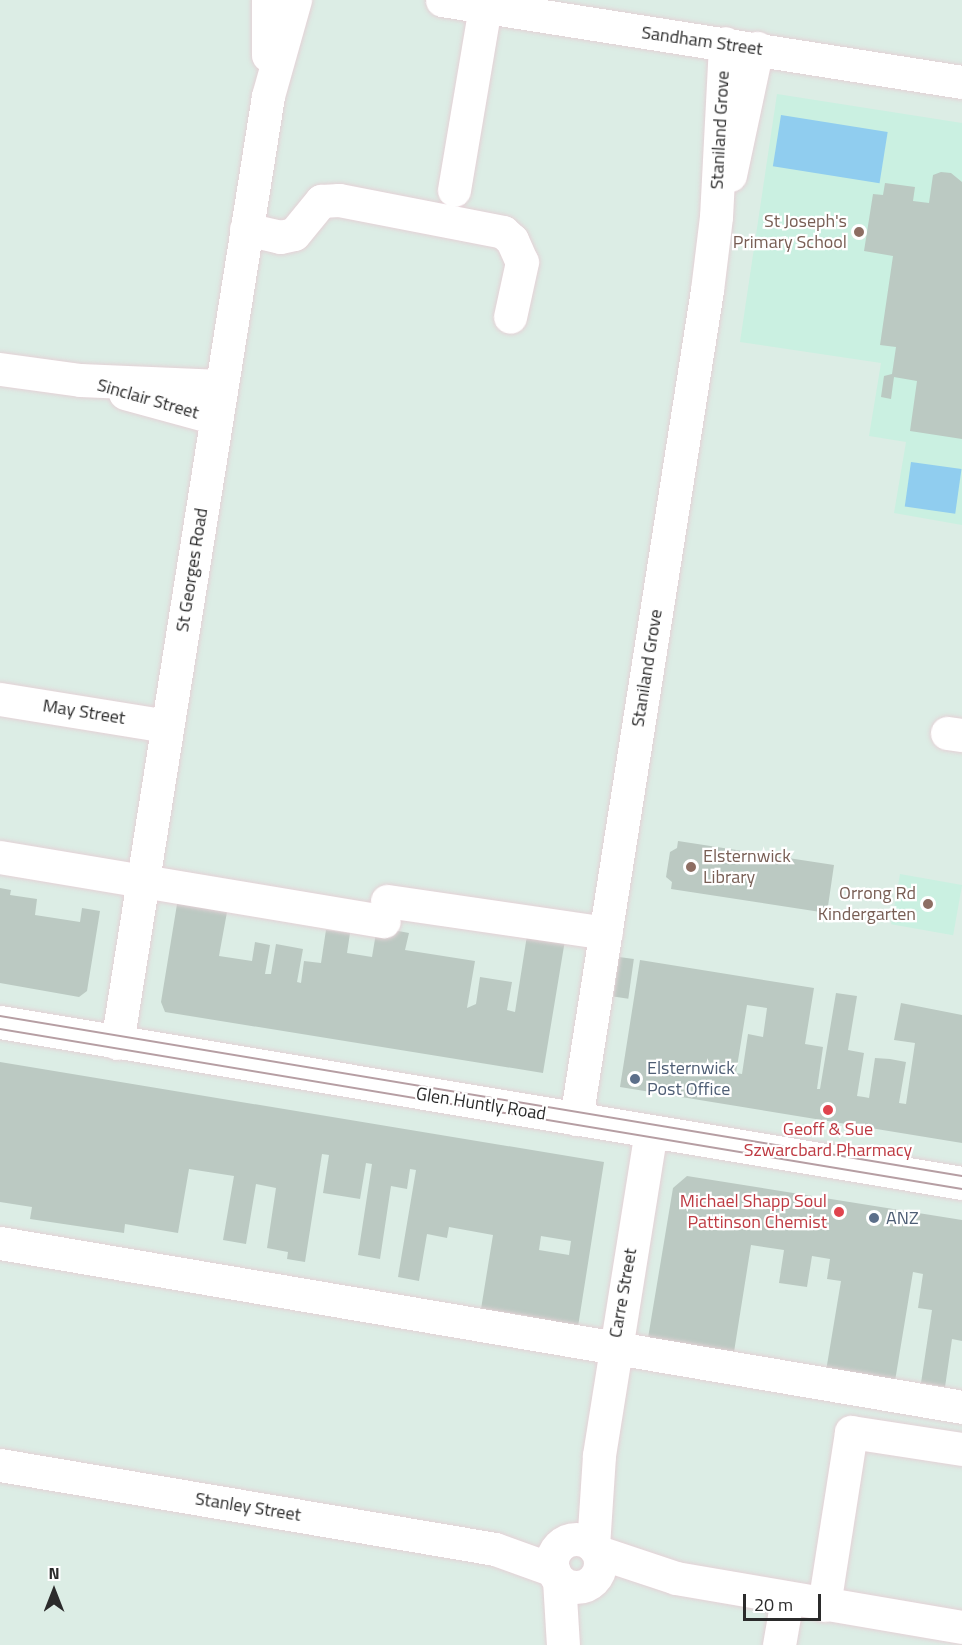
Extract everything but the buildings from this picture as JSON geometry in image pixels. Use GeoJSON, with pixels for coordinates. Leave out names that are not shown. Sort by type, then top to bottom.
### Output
{"type":"FeatureCollection","features":[{"type":"Feature","properties":{"kind":"street","name":"St Georges Road"},"geometry":{"type":"LineString","coordinates":[[268,0],[268,96]]}},
{"type":"Feature","properties":{"kind":"street","name":"St Georges Road"},"geometry":{"type":"LineString","coordinates":[[117,1043],[268,96],[296,0]]}},
{"type":"Feature","properties":{"kind":"street","name":"Sandham Street"},"geometry":{"type":"LineString","coordinates":[[442,0],[962,82]]}},
{"type":"Feature","properties":{"kind":"street"},"geometry":{"type":"LineString","coordinates":[[454,190],[485,7]]}},
{"type":"Feature","properties":{"kind":"street","name":"Staniland Grove"},"geometry":{"type":"LineString","coordinates":[[576,1119],[716,217],[725,43]]}},
{"type":"Feature","properties":{"kind":"street","name":"Staniland Grove"},"geometry":{"type":"LineString","coordinates":[[716,217],[735,160],[757,48]]}},
{"type":"Feature","properties":{"kind":"street"},"geometry":{"type":"LineString","coordinates":[[246,228],[280,237],[294,234],[321,201],[339,200],[503,232],[512,240],[522,262],[510,317]]}},
{"type":"Feature","properties":{"kind":"street","name":"Sinclair Street"},"geometry":{"type":"LineString","coordinates":[[0,369],[80,380],[221,386]]}},
{"type":"Feature","properties":{"kind":"street","name":"Sinclair Street"},"geometry":{"type":"LineString","coordinates":[[80,380],[216,418]]}},
{"type":"Feature","properties":{"kind":"street","name":"May Street"},"geometry":{"type":"LineString","coordinates":[[0,699],[167,726]]}},
{"type":"Feature","properties":{"kind":"street"},"geometry":{"type":"LineString","coordinates":[[0,857],[142,881],[385,911],[606,933]]}},
{"type":"Feature","properties":{"kind":"street","name":"Glen Huntly Road"},"geometry":{"type":"LineString","coordinates":[[0,1022],[962,1183]]}},
{"type":"Feature","properties":{"kind":"street","name":"Carre Street"},"geometry":{"type":"LineString","coordinates":[[564,1645],[576,1562],[599,1455],[651,1132]]}},
{"type":"Feature","properties":{"kind":"street"},"geometry":{"type":"LineString","coordinates":[[0,1243],[962,1407]]}},
{"type":"Feature","properties":{"kind":"street"},"geometry":{"type":"LineString","coordinates":[[824,1605],[859,1391]]}},
{"type":"Feature","properties":{"kind":"street"},"geometry":{"type":"LineString","coordinates":[[851,1432],[962,1449]]}},
{"type":"Feature","properties":{"kind":"street","name":"Stanley Street"},"geometry":{"type":"LineString","coordinates":[[0,1465],[962,1627]]}},
{"type":"Feature","properties":{"kind":"street"},"geometry":{"type":"LineString","coordinates":[[779,1645],[787,1599]]}},
{"type":"Feature","properties":{"kind":"shaded area","name":"St Joseph's Primary School"},"geometry":{"type":"Polygon","coordinates":[[[777,94],[962,123],[962,525],[894,513],[906,442],[869,436],[881,363],[740,342],[777,94]]]}},
{"type":"Feature","properties":{"kind":"shaded area"},"geometry":{"type":"Polygon","coordinates":[[[781,115],[888,132],[880,183],[773,166],[781,115]]]}},
{"type":"Feature","properties":{"kind":"shaded area"},"geometry":{"type":"Polygon","coordinates":[[[911,462],[962,469],[955,514],[905,507],[911,462]]]}},
{"type":"Feature","properties":{"kind":"shaded area","name":"Orrong Rd Kindergarten"},"geometry":{"type":"Polygon","coordinates":[[[900,874],[962,885],[953,935],[891,924],[900,874]]]}},
{"type":"Feature","properties":{"kind":"tram line"},"geometry":{"type":"LineString","coordinates":[[0,1016],[962,1176]]}},
{"type":"Feature","properties":{"kind":"tram line"},"geometry":{"type":"LineString","coordinates":[[0,1029],[962,1189]]}},
{"type":"Feature","properties":{"kind":"place","name":"St Joseph's Primary School"},"geometry":{"type":"Point","coordinates":[859,232]}},
{"type":"Feature","properties":{"kind":"place","name":"Elsternwick Library"},"geometry":{"type":"Point","coordinates":[691,867]}},
{"type":"Feature","properties":{"kind":"place","name":"Orrong Rd Kindergarten"},"geometry":{"type":"Point","coordinates":[928,904]}},
{"type":"Feature","properties":{"kind":"place","name":"Elsternwick Post Office"},"geometry":{"type":"Point","coordinates":[635,1079]}},
{"type":"Feature","properties":{"kind":"place","name":"Geoff & Sue Szwarcbard Pharmacy"},"geometry":{"type":"Point","coordinates":[828,1110]}},
{"type":"Feature","properties":{"kind":"place","name":"Michael Shapp Soul Pattinson Chemist"},"geometry":{"type":"Point","coordinates":[839,1212]}},
{"type":"Feature","properties":{"kind":"place","name":"ANZ"},"geometry":{"type":"Point","coordinates":[874,1218]}}]}
